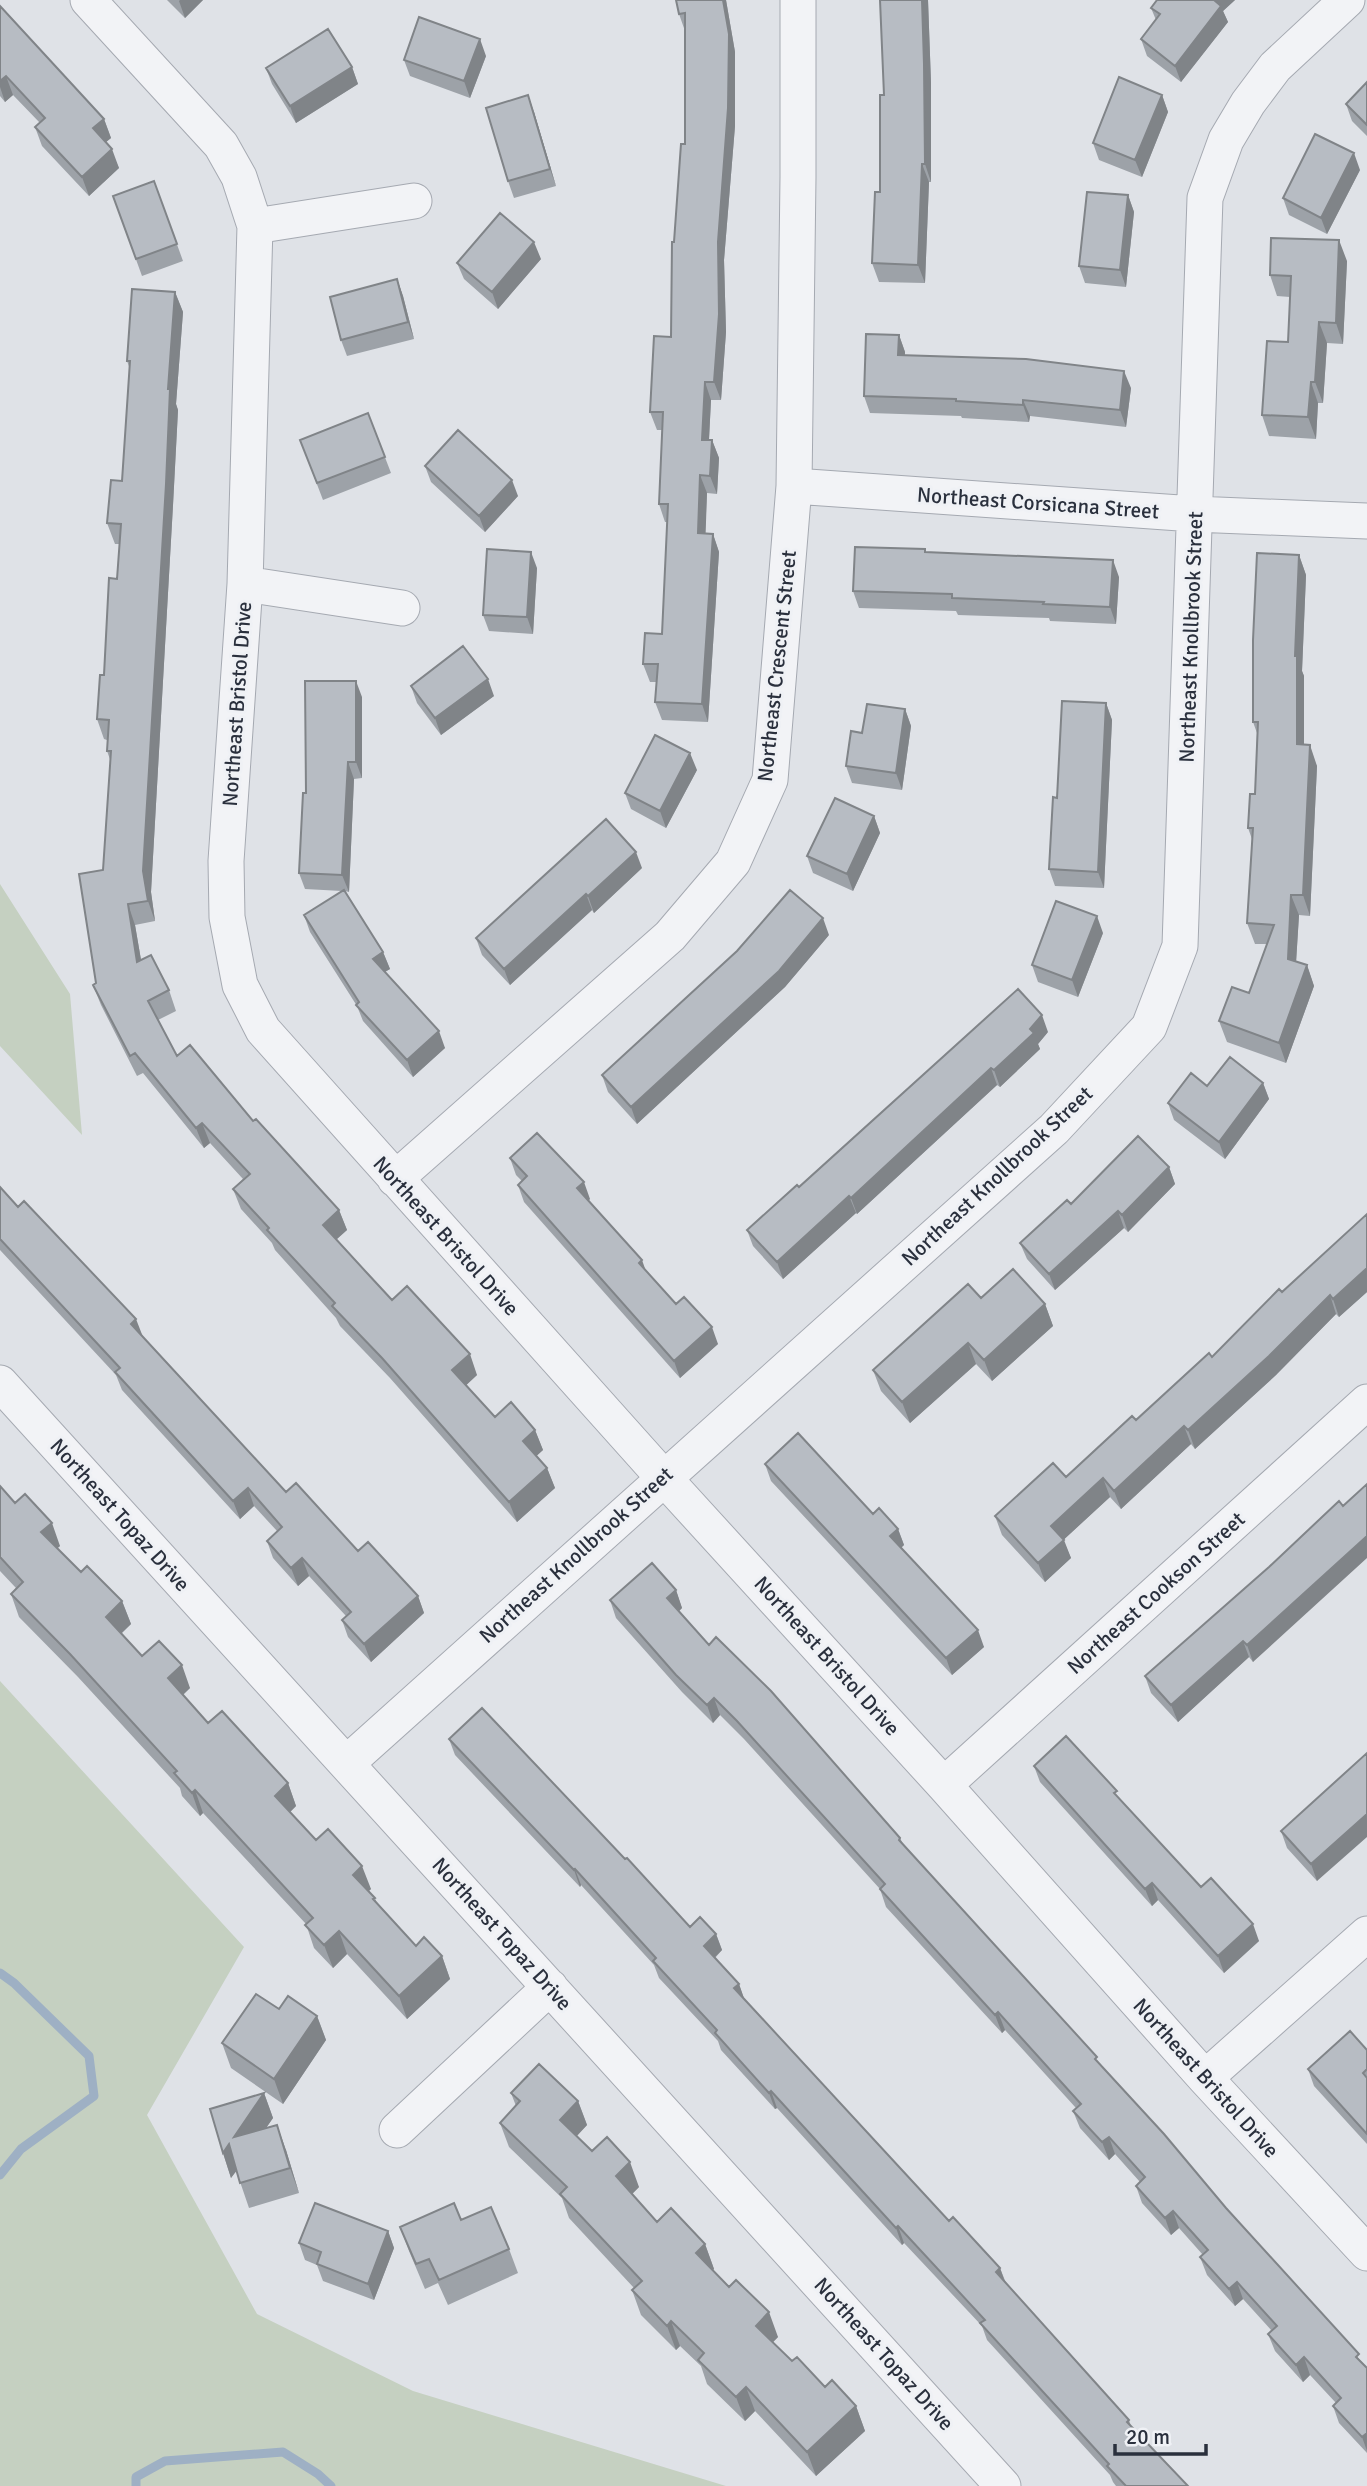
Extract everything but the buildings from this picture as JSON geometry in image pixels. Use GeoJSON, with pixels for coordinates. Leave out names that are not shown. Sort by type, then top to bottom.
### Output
{"type":"FeatureCollection","features":[{"type":"Feature","properties":{"kind":"street","name":"Northeast Bristol Drive"},"geometry":{"type":"LineString","coordinates":[[88,0],[221,145],[239,177],[255,226],[245,584],[226,861],[227,917],[240,985],[263,1030],[1205,2078],[1367,2253]]}},
{"type":"Feature","properties":{"kind":"street","name":"Northeast Crescent Street"},"geometry":{"type":"LineString","coordinates":[[395,1179],[670,936],[733,862],[770,780],[794,486],[799,177],[798,0]]}},
{"type":"Feature","properties":{"kind":"street","name":"Northeast Knollbrook Street"},"geometry":{"type":"LineString","coordinates":[[347,1763],[1054,1129],[1149,1027],[1181,946],[1205,198],[1226,140],[1248,103],[1275,67],[1347,0]]}},
{"type":"Feature","properties":{"kind":"street"},"geometry":{"type":"LineString","coordinates":[[255,226],[414,201]]}},
{"type":"Feature","properties":{"kind":"street","name":"Northeast Corsicana Street"},"geometry":{"type":"LineString","coordinates":[[794,486],[1194,514],[1367,521]]}},
{"type":"Feature","properties":{"kind":"street"},"geometry":{"type":"LineString","coordinates":[[245,584],[402,608]]}},
{"type":"Feature","properties":{"kind":"street","name":"Northeast Topaz Drive"},"geometry":{"type":"LineString","coordinates":[[0,1383],[1003,2486]]}},
{"type":"Feature","properties":{"kind":"street","name":"Northeast Cookson Street"},"geometry":{"type":"LineString","coordinates":[[944,1785],[1367,1402]]}},
{"type":"Feature","properties":{"kind":"street"},"geometry":{"type":"LineString","coordinates":[[1205,2078],[1367,1934]]}},
{"type":"Feature","properties":{"kind":"street"},"geometry":{"type":"LineString","coordinates":[[397,2130],[550,1987]]}},
{"type":"Feature","properties":{"kind":"green space"},"geometry":{"type":"Polygon","coordinates":[[[0,884],[70,994],[82,1135],[0,1046],[0,884]]]}},
{"type":"Feature","properties":{"kind":"green space"},"geometry":{"type":"Polygon","coordinates":[[[0,1681],[244,1947],[147,2115],[257,2314],[413,2391],[726,2486],[0,2486],[0,1681]]]}},
{"type":"Feature","properties":{"kind":"waterway"},"geometry":{"type":"LineString","coordinates":[[0,1973],[14,1983],[89,2056],[94,2096],[21,2149],[0,2175]]}},
{"type":"Feature","properties":{"kind":"waterway"},"geometry":{"type":"LineString","coordinates":[[136,2486],[136,2477],[165,2461],[283,2452],[318,2474],[331,2486]]}}]}
